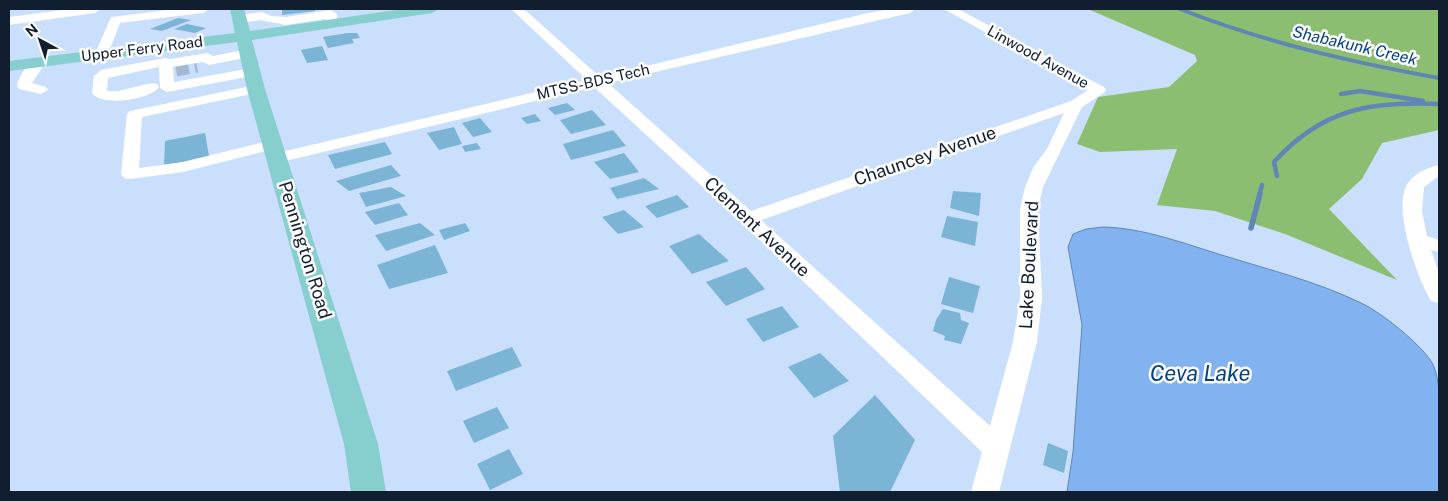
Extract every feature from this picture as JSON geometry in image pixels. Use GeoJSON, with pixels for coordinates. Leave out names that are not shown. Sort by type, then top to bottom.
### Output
{"type":"FeatureCollection","features":[{"type":"Feature","properties":{"kind":"main road","name":"Upper Ferry Road"},"geometry":{"type":"LineString","coordinates":[[9,66],[181,44],[247,46],[331,15],[432,9]]}},
{"type":"Feature","properties":{"kind":"main road","name":"Pennington Road"},"geometry":{"type":"LineString","coordinates":[[247,46],[275,152],[362,444],[369,492]]}},
{"type":"Feature","properties":{"kind":"street"},"geometry":{"type":"LineString","coordinates":[[9,21],[94,9]]}},
{"type":"Feature","properties":{"kind":"street"},"geometry":{"type":"LineString","coordinates":[[102,54],[115,20],[203,9]]}},
{"type":"Feature","properties":{"kind":"street","name":"Clement Avenue"},"geometry":{"type":"LineString","coordinates":[[517,9],[748,218],[996,448]]}},
{"type":"Feature","properties":{"kind":"street","name":"MTSS-BDS Tech"},"geometry":{"type":"LineString","coordinates":[[247,46],[135,114],[130,174],[183,168],[275,152],[910,9]]}},
{"type":"Feature","properties":{"kind":"street","name":"Linwood Avenue"},"geometry":{"type":"LineString","coordinates":[[950,9],[1100,90]]}},
{"type":"Feature","properties":{"kind":"street"},"geometry":{"type":"LineString","coordinates":[[181,44],[169,71],[167,88],[247,46]]}},
{"type":"Feature","properties":{"kind":"street"},"geometry":{"type":"LineString","coordinates":[[206,69],[247,46]]}},
{"type":"Feature","properties":{"kind":"street"},"geometry":{"type":"LineString","coordinates":[[147,48],[169,71]]}},
{"type":"Feature","properties":{"kind":"street"},"geometry":{"type":"LineString","coordinates":[[169,71],[152,87],[105,97],[99,94],[101,76],[123,70],[169,71],[207,57],[206,69]]}},
{"type":"Feature","properties":{"kind":"street"},"geometry":{"type":"LineString","coordinates":[[39,62],[25,80],[24,86],[41,90]]}},
{"type":"Feature","properties":{"kind":"street","name":"Chauncey Avenue"},"geometry":{"type":"LineString","coordinates":[[748,218],[1076,104],[1100,90]]}},
{"type":"Feature","properties":{"kind":"street","name":"Lake Boulevard"},"geometry":{"type":"LineString","coordinates":[[985,492],[1025,342],[1031,298],[1028,235],[1029,209],[1034,187],[1043,166],[1055,149],[1076,104]]}},
{"type":"Feature","properties":{"kind":"street"},"geometry":{"type":"LineString","coordinates":[[1439,170],[1420,180],[1414,188],[1413,208],[1428,274],[1439,296]]}},
{"type":"Feature","properties":{"kind":"street"},"geometry":{"type":"LineString","coordinates":[[1419,240],[1439,246]]}},
{"type":"Feature","properties":{"kind":"green space"},"geometry":{"type":"Polygon","coordinates":[[[1439,9],[1439,130],[1382,143],[1362,179],[1329,209],[1397,280],[1285,234],[1215,211],[1157,205],[1177,149],[1100,152],[1077,144],[1098,97],[1169,87],[1197,61],[1195,55],[1090,10],[1439,9]]]}},
{"type":"Feature","properties":{"kind":"water","name":"Ceva Lake"},"geometry":{"type":"Polygon","coordinates":[[[1103,227],[1134,230],[1165,237],[1276,271],[1345,296],[1379,313],[1418,346],[1431,361],[1436,372],[1440,404],[1439,492],[1067,492],[1073,452],[1082,325],[1068,247],[1073,234],[1086,229],[1103,227]]]}},
{"type":"Feature","properties":{"kind":"building"},"geometry":{"type":"Polygon","coordinates":[[[282,9],[315,9],[315,11],[282,15],[282,9]]]}},
{"type":"Feature","properties":{"kind":"building"},"geometry":{"type":"Polygon","coordinates":[[[178,18],[191,20],[162,31],[150,29],[178,18]]]}},
{"type":"Feature","properties":{"kind":"building"},"geometry":{"type":"Polygon","coordinates":[[[187,24],[206,28],[195,33],[174,29],[187,24]]]}},
{"type":"Feature","properties":{"kind":"building"},"geometry":{"type":"Polygon","coordinates":[[[357,33],[360,38],[352,39],[354,43],[328,48],[323,37],[357,33]]]}},
{"type":"Feature","properties":{"kind":"building"},"geometry":{"type":"Polygon","coordinates":[[[322,46],[328,60],[307,63],[301,50],[322,46]]]}},
{"type":"Feature","properties":{"kind":"building"},"geometry":{"type":"Polygon","coordinates":[[[567,103],[575,110],[555,115],[548,108],[567,103]]]}},
{"type":"Feature","properties":{"kind":"building"},"geometry":{"type":"Polygon","coordinates":[[[592,110],[606,125],[571,134],[560,120],[592,110]]]}},
{"type":"Feature","properties":{"kind":"building"},"geometry":{"type":"Polygon","coordinates":[[[535,114],[541,121],[527,124],[521,118],[535,114]]]}},
{"type":"Feature","properties":{"kind":"building"},"geometry":{"type":"Polygon","coordinates":[[[480,118],[492,132],[473,137],[462,123],[480,118]]]}},
{"type":"Feature","properties":{"kind":"building"},"geometry":{"type":"Polygon","coordinates":[[[454,127],[462,144],[439,150],[427,133],[454,127]]]}},
{"type":"Feature","properties":{"kind":"building"},"geometry":{"type":"Polygon","coordinates":[[[613,130],[626,146],[571,160],[563,144],[613,130]]]}},
{"type":"Feature","properties":{"kind":"building"},"geometry":{"type":"Polygon","coordinates":[[[205,133],[209,156],[164,166],[165,141],[205,133]]]}},
{"type":"Feature","properties":{"kind":"building"},"geometry":{"type":"Polygon","coordinates":[[[385,142],[392,154],[335,169],[328,155],[385,142]]]}},
{"type":"Feature","properties":{"kind":"building"},"geometry":{"type":"Polygon","coordinates":[[[477,143],[481,149],[465,152],[462,146],[477,143]]]}},
{"type":"Feature","properties":{"kind":"building"},"geometry":{"type":"Polygon","coordinates":[[[624,153],[639,172],[610,179],[594,162],[624,153]]]}},
{"type":"Feature","properties":{"kind":"building"},"geometry":{"type":"Polygon","coordinates":[[[391,165],[401,176],[349,191],[336,181],[391,165]]]}},
{"type":"Feature","properties":{"kind":"building"},"geometry":{"type":"Polygon","coordinates":[[[644,178],[659,189],[617,199],[610,188],[644,178]]]}},
{"type":"Feature","properties":{"kind":"building"},"geometry":{"type":"Polygon","coordinates":[[[391,187],[406,196],[366,207],[359,193],[391,187]]]}},
{"type":"Feature","properties":{"kind":"building"},"geometry":{"type":"Polygon","coordinates":[[[953,191],[981,193],[979,216],[950,208],[953,191]]]}},
{"type":"Feature","properties":{"kind":"building"},"geometry":{"type":"Polygon","coordinates":[[[677,195],[689,207],[657,218],[645,206],[677,195]]]}},
{"type":"Feature","properties":{"kind":"building"},"geometry":{"type":"Polygon","coordinates":[[[399,203],[408,215],[375,225],[365,212],[399,203]]]}},
{"type":"Feature","properties":{"kind":"building"},"geometry":{"type":"Polygon","coordinates":[[[624,210],[644,227],[618,234],[602,217],[624,210]]]}},
{"type":"Feature","properties":{"kind":"building"},"geometry":{"type":"Polygon","coordinates":[[[947,216],[978,222],[975,246],[941,237],[947,216]]]}},
{"type":"Feature","properties":{"kind":"building"},"geometry":{"type":"Polygon","coordinates":[[[420,223],[435,235],[386,251],[375,235],[420,223]]]}},
{"type":"Feature","properties":{"kind":"building"},"geometry":{"type":"Polygon","coordinates":[[[465,223],[470,231],[444,240],[439,230],[465,223]]]}},
{"type":"Feature","properties":{"kind":"building"},"geometry":{"type":"Polygon","coordinates":[[[699,234],[729,261],[692,274],[669,246],[699,234]]]}},
{"type":"Feature","properties":{"kind":"building"},"geometry":{"type":"Polygon","coordinates":[[[435,245],[448,273],[389,289],[377,265],[435,245]]]}},
{"type":"Feature","properties":{"kind":"building"},"geometry":{"type":"Polygon","coordinates":[[[746,267],[765,289],[726,306],[706,282],[746,267]]]}},
{"type":"Feature","properties":{"kind":"building"},"geometry":{"type":"Polygon","coordinates":[[[949,277],[980,286],[973,313],[941,304],[949,277]]]}},
{"type":"Feature","properties":{"kind":"building"},"geometry":{"type":"Polygon","coordinates":[[[782,306],[799,327],[763,342],[746,319],[782,306]]]}},
{"type":"Feature","properties":{"kind":"building"},"geometry":{"type":"Polygon","coordinates":[[[943,309],[960,313],[961,320],[969,323],[961,344],[944,340],[945,336],[933,331],[936,320],[943,309]]]}},
{"type":"Feature","properties":{"kind":"building"},"geometry":{"type":"Polygon","coordinates":[[[512,347],[522,366],[456,391],[447,371],[512,347]]]}},
{"type":"Feature","properties":{"kind":"building"},"geometry":{"type":"Polygon","coordinates":[[[820,353],[849,381],[814,398],[788,367],[820,353]]]}},
{"type":"Feature","properties":{"kind":"building"},"geometry":{"type":"Polygon","coordinates":[[[875,395],[915,440],[890,492],[840,492],[833,436],[875,395]]]}},
{"type":"Feature","properties":{"kind":"building"},"geometry":{"type":"Polygon","coordinates":[[[497,407],[509,428],[474,443],[463,421],[497,407]]]}},
{"type":"Feature","properties":{"kind":"building"},"geometry":{"type":"Polygon","coordinates":[[[1048,443],[1068,451],[1064,473],[1043,465],[1048,443]]]}},
{"type":"Feature","properties":{"kind":"building"},"geometry":{"type":"Polygon","coordinates":[[[509,449],[523,474],[490,490],[477,464],[509,449]]]}},
{"type":"Feature","properties":{"kind":"waterway","name":"Shabakunk Creek"},"geometry":{"type":"LineString","coordinates":[[1180,9],[1243,31],[1308,50],[1439,78]]}},
{"type":"Feature","properties":{"kind":"waterway"},"geometry":{"type":"LineString","coordinates":[[1341,94],[1360,91],[1423,101]]}},
{"type":"Feature","properties":{"kind":"waterway"},"geometry":{"type":"LineString","coordinates":[[1277,176],[1274,162],[1310,130],[1329,120],[1369,107],[1414,103],[1439,104]]}},
{"type":"Feature","properties":{"kind":"waterway"},"geometry":{"type":"LineString","coordinates":[[1259,196],[1262,185]]}},
{"type":"Feature","properties":{"kind":"waterway"},"geometry":{"type":"LineString","coordinates":[[1251,228],[1260,194]]}},
{"type":"Feature","properties":{"kind":"tunnel"},"geometry":{"type":"LineString","coordinates":[[176,70],[197,66]]}}]}
